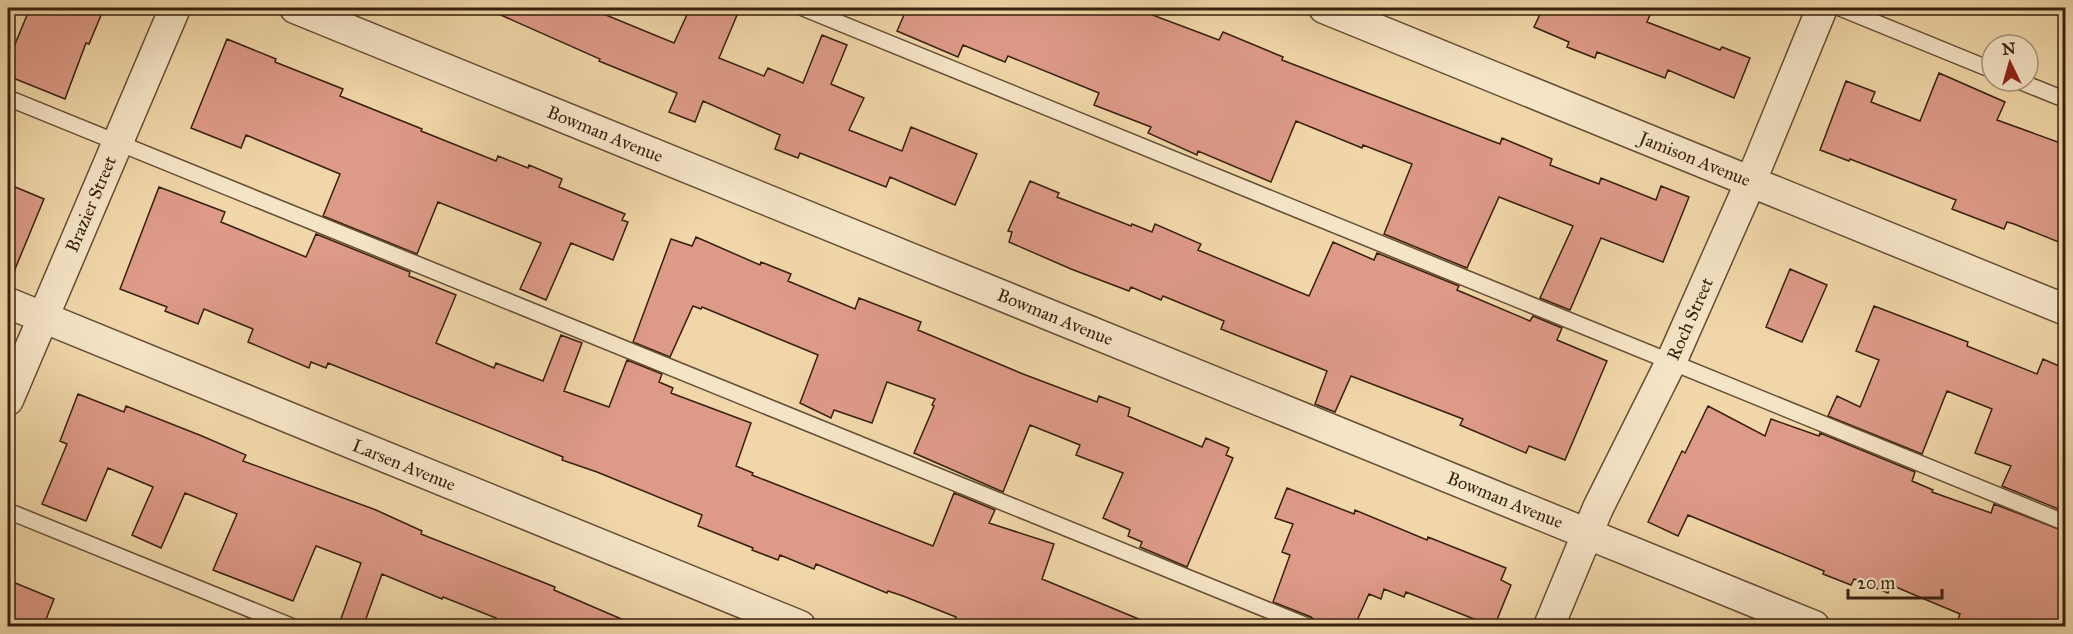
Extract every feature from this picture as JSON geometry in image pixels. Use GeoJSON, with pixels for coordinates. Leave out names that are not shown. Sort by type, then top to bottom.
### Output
{"type":"FeatureCollection","features":[{"type":"Feature","properties":{"kind":"street","name":"Brazier Street"},"geometry":{"type":"LineString","coordinates":[[8,400],[175,8]]}},
{"type":"Feature","properties":{"kind":"street","name":"Bowman Avenue"},"geometry":{"type":"LineString","coordinates":[[295,8],[1814,627]]}},
{"type":"Feature","properties":{"kind":"street","name":"Jamison Avenue"},"geometry":{"type":"LineString","coordinates":[[1324,8],[2066,310]]}},
{"type":"Feature","properties":{"kind":"street","name":"Roch Street"},"geometry":{"type":"LineString","coordinates":[[1549,627],[1587,534],[1671,362],[1751,182],[1822,8]]}},
{"type":"Feature","properties":{"kind":"street","name":"Larsen Avenue"},"geometry":{"type":"LineString","coordinates":[[8,303],[800,627]]}},
{"type":"Feature","properties":{"kind":"lane"},"geometry":{"type":"LineString","coordinates":[[803,8],[2066,523]]}},
{"type":"Feature","properties":{"kind":"lane"},"geometry":{"type":"LineString","coordinates":[[1840,8],[1980,65]]}},
{"type":"Feature","properties":{"kind":"lane"},"geometry":{"type":"LineString","coordinates":[[2040,89],[2066,100]]}},
{"type":"Feature","properties":{"kind":"lane"},"geometry":{"type":"LineString","coordinates":[[8,98],[1307,627]]}},
{"type":"Feature","properties":{"kind":"lane"},"geometry":{"type":"LineString","coordinates":[[8,511],[291,627]]}},
{"type":"Feature","properties":{"kind":"building"},"geometry":{"type":"Polygon","coordinates":[[[30,8],[104,8],[89,44],[86,43],[65,99],[8,76],[8,61],[30,8]]]}},
{"type":"Feature","properties":{"kind":"building"},"geometry":{"type":"Polygon","coordinates":[[[485,8],[589,8],[674,43],[690,8],[740,8],[719,58],[764,76],[768,68],[803,83],[822,35],[847,45],[831,84],[864,98],[849,130],[902,151],[911,127],[977,154],[955,205],[890,177],[886,187],[800,153],[798,158],[775,149],[780,135],[703,101],[695,122],[669,112],[677,93],[599,61],[600,59],[485,8]]]}},
{"type":"Feature","properties":{"kind":"building"},"geometry":{"type":"Polygon","coordinates":[[[907,8],[1134,8],[1219,40],[1223,32],[1283,57],[1282,60],[1500,144],[1502,138],[1552,159],[1550,165],[1599,184],[1601,178],[1656,200],[1661,186],[1689,197],[1663,262],[1601,238],[1570,310],[1540,298],[1573,226],[1499,197],[1467,268],[1384,234],[1412,164],[1363,145],[1362,148],[1296,121],[1271,182],[1198,151],[1197,155],[1148,133],[1151,127],[1094,105],[1099,93],[1008,56],[1005,62],[963,45],[958,57],[897,31],[907,8]]]}},
{"type":"Feature","properties":{"kind":"building"},"geometry":{"type":"Polygon","coordinates":[[[1543,8],[1653,8],[1647,22],[1720,50],[1722,47],[1750,58],[1734,98],[1668,70],[1665,78],[1597,52],[1595,58],[1567,47],[1569,42],[1534,27],[1543,8]]]}},
{"type":"Feature","properties":{"kind":"building"},"geometry":{"type":"Polygon","coordinates":[[[227,39],[276,59],[275,62],[343,89],[340,96],[496,161],[498,156],[528,168],[529,165],[562,179],[559,187],[625,214],[622,220],[628,222],[613,260],[571,243],[546,300],[520,289],[541,243],[438,202],[417,254],[323,216],[340,174],[246,135],[241,148],[191,128],[227,39]]]}},
{"type":"Feature","properties":{"kind":"building"},"geometry":{"type":"Polygon","coordinates":[[[1939,73],[1980,93],[2005,102],[1997,120],[2066,145],[2066,245],[2014,224],[2007,222],[2004,229],[1952,209],[1956,200],[1850,159],[1849,161],[1820,150],[1846,81],[1875,92],[1871,102],[1920,121],[1939,73]]]}},
{"type":"Feature","properties":{"kind":"building"},"geometry":{"type":"Polygon","coordinates":[[[1030,181],[1059,193],[1057,197],[1131,226],[1132,224],[1152,232],[1155,224],[1201,244],[1198,250],[1309,296],[1333,242],[1374,260],[1377,253],[1459,286],[1457,290],[1530,321],[1533,316],[1562,328],[1557,340],[1607,361],[1565,460],[1529,446],[1526,453],[1460,425],[1463,419],[1351,376],[1335,412],[1315,404],[1327,371],[1221,329],[1224,321],[1163,296],[1161,300],[1131,287],[1129,291],[1009,242],[1012,232],[1008,231],[1030,181]]]}},
{"type":"Feature","properties":{"kind":"building"},"geometry":{"type":"Polygon","coordinates":[[[8,184],[44,199],[8,286],[8,184]]]}},
{"type":"Feature","properties":{"kind":"building"},"geometry":{"type":"Polygon","coordinates":[[[159,187],[225,212],[221,222],[306,257],[316,234],[410,272],[409,276],[456,295],[436,343],[494,368],[496,363],[543,381],[561,335],[582,343],[564,391],[609,407],[627,360],[662,374],[659,382],[673,388],[671,393],[751,423],[736,466],[753,473],[752,475],[933,546],[954,493],[995,510],[989,523],[1054,544],[1042,579],[1158,627],[952,627],[956,617],[903,596],[888,591],[887,593],[816,564],[814,569],[780,555],[778,560],[752,550],[753,548],[698,526],[702,515],[562,460],[563,457],[328,363],[326,368],[311,362],[309,368],[248,342],[253,329],[204,309],[198,324],[165,311],[167,307],[120,289],[159,187]]]}},
{"type":"Feature","properties":{"kind":"building"},"geometry":{"type":"Polygon","coordinates":[[[696,237],[760,265],[761,262],[791,274],[788,281],[855,309],[859,298],[921,322],[918,330],[1023,374],[1097,402],[1099,396],[1130,408],[1128,416],[1202,447],[1206,438],[1229,448],[1226,455],[1233,458],[1187,567],[1140,547],[1142,542],[1128,536],[1130,530],[1103,518],[1123,473],[1076,455],[1080,445],[1030,425],[1003,492],[914,453],[935,399],[887,382],[872,423],[834,410],[831,418],[800,403],[818,355],[702,307],[701,309],[693,306],[670,357],[633,342],[671,239],[692,246],[696,237]]]}},
{"type":"Feature","properties":{"kind":"building"},"geometry":{"type":"Polygon","coordinates":[[[1790,269],[1827,285],[1802,342],[1766,327],[1790,269]]]}},
{"type":"Feature","properties":{"kind":"building"},"geometry":{"type":"Polygon","coordinates":[[[1874,306],[1968,342],[1967,346],[2037,374],[2043,359],[2066,369],[2066,512],[2002,486],[2011,466],[1975,453],[1992,409],[1947,391],[1922,454],[1828,416],[1837,396],[1860,407],[1879,360],[1856,351],[1874,306]]]}},
{"type":"Feature","properties":{"kind":"building"},"geometry":{"type":"Polygon","coordinates":[[[78,394],[124,412],[126,406],[202,436],[246,455],[243,461],[376,510],[422,531],[421,534],[555,587],[554,590],[640,627],[493,627],[496,618],[382,574],[363,627],[338,627],[361,563],[316,546],[293,601],[213,570],[237,514],[185,493],[161,548],[132,535],[153,487],[108,468],[86,521],[42,504],[67,444],[60,441],[78,394]]]}},
{"type":"Feature","properties":{"kind":"building"},"geometry":{"type":"Polygon","coordinates":[[[1708,406],[1765,436],[1771,419],[1819,436],[1820,433],[1915,472],[1912,481],[1933,490],[1932,492],[1991,513],[1994,504],[2066,532],[2066,627],[1955,627],[1960,614],[1891,585],[1888,593],[1854,579],[1851,585],[1823,574],[1824,571],[1688,515],[1678,536],[1648,522],[1682,451],[1685,453],[1708,406]]]}},
{"type":"Feature","properties":{"kind":"building"},"geometry":{"type":"Polygon","coordinates":[[[1287,488],[1354,514],[1355,510],[1427,540],[1428,537],[1506,568],[1501,580],[1511,585],[1494,627],[1406,592],[1404,597],[1384,589],[1381,599],[1369,594],[1354,627],[1317,627],[1311,617],[1273,602],[1290,555],[1282,552],[1293,524],[1275,518],[1287,488]]]}},
{"type":"Feature","properties":{"kind":"building"},"geometry":{"type":"Polygon","coordinates":[[[8,580],[54,599],[43,627],[8,627],[8,580]]]}}]}
